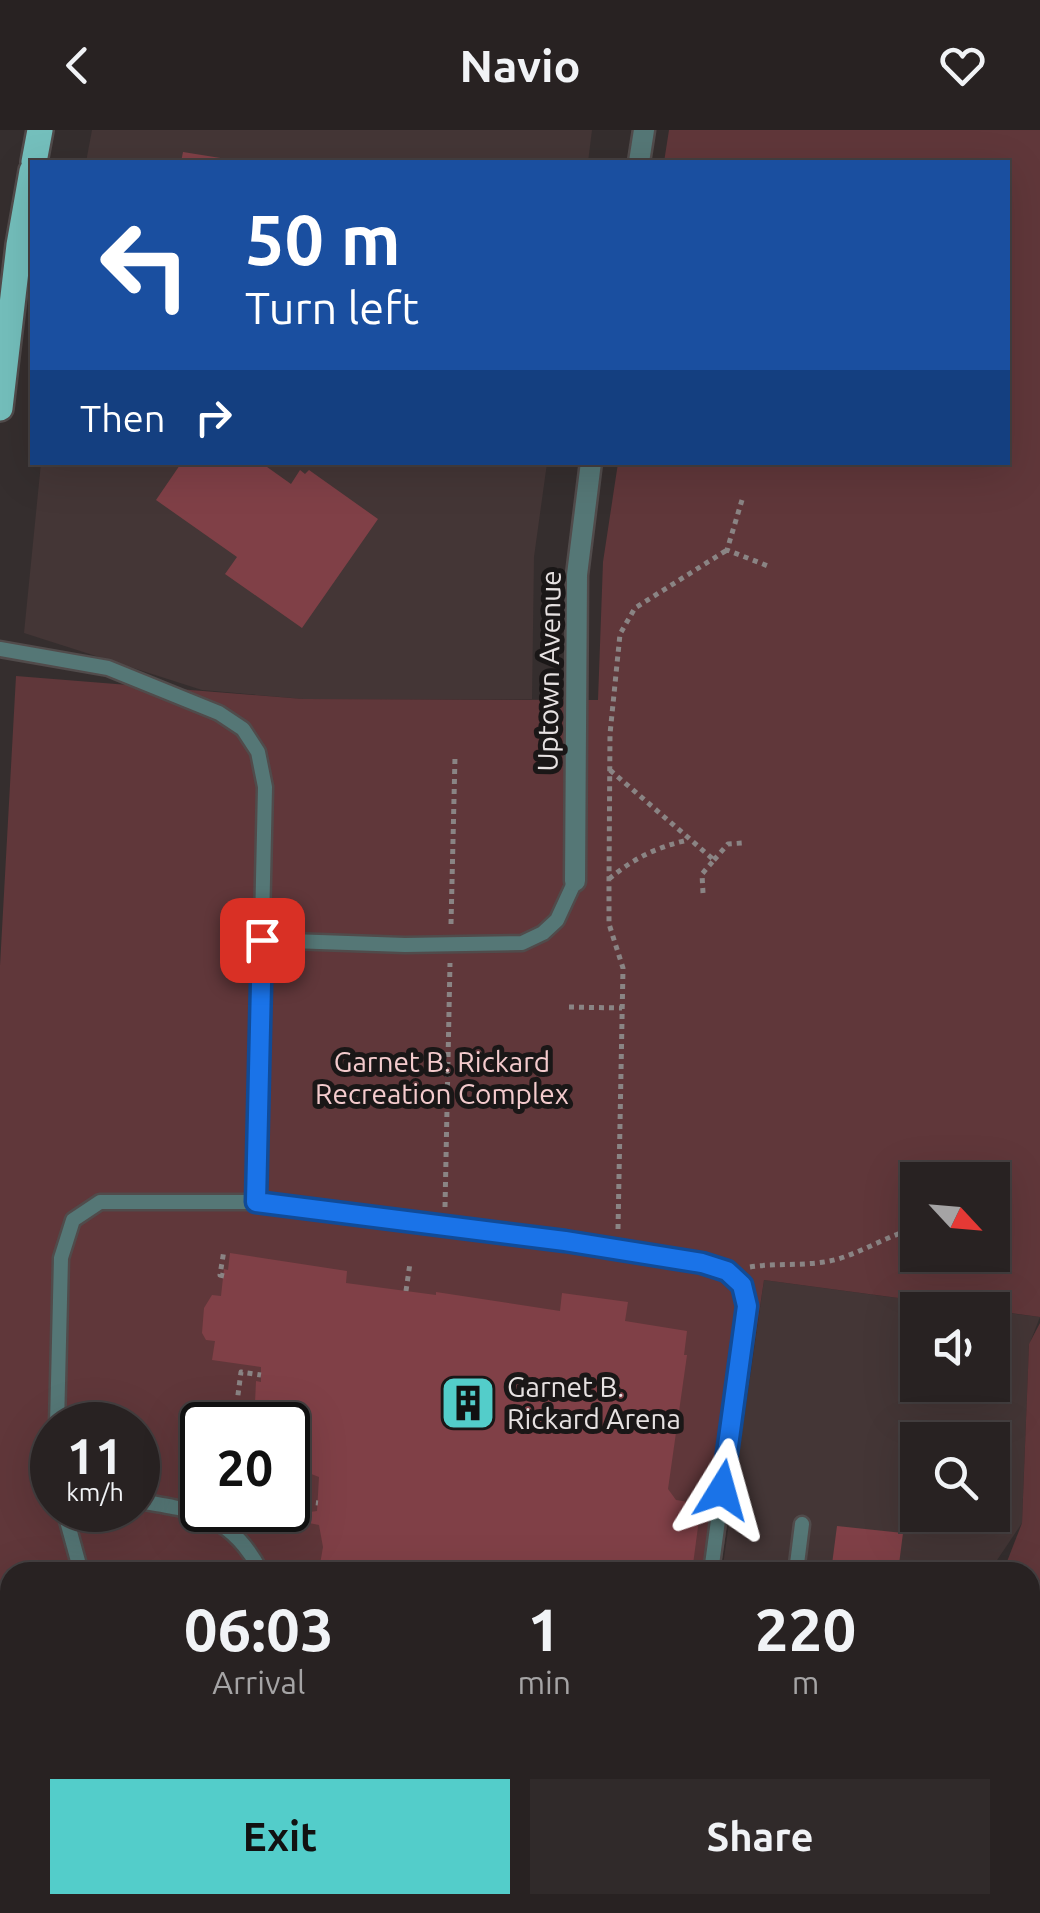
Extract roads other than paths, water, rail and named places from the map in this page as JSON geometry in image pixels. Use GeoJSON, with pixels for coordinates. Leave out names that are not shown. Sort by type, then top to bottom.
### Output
{"type":"FeatureCollection","features":[{"type":"Feature","properties":{"kind":"main road"},"geometry":{"type":"LineString","coordinates":[[34,160],[40,130]]}},
{"type":"Feature","properties":{"kind":"main road"},"geometry":{"type":"LineString","coordinates":[[0,408],[26,246],[30,195]]}},
{"type":"Feature","properties":{"kind":"street"},"geometry":{"type":"LineString","coordinates":[[638,160],[644,130]]}},
{"type":"Feature","properties":{"kind":"street","name":"Uptown Avenue"},"geometry":{"type":"LineString","coordinates":[[575,880],[576,594],[590,465]]}},
{"type":"Feature","properties":{"kind":"lane"},"geometry":{"type":"LineString","coordinates":[[0,650],[108,668],[219,713],[243,729],[258,752],[265,787],[256,1202]]}},
{"type":"Feature","properties":{"kind":"lane"},"geometry":{"type":"LineString","coordinates":[[262,940],[522,944],[557,920],[575,880]]}},
{"type":"Feature","properties":{"kind":"lane"},"geometry":{"type":"LineString","coordinates":[[58,1402],[61,1258],[73,1220],[100,1202],[256,1202],[565,1241],[702,1263],[727,1271],[742,1285],[747,1306],[712,1562]]}},
{"type":"Feature","properties":{"kind":"lane"},"geometry":{"type":"LineString","coordinates":[[160,1504],[212,1518],[234,1531],[256,1562]]}},
{"type":"Feature","properties":{"kind":"lane"},"geometry":{"type":"LineString","coordinates":[[797,1562],[802,1524]]}},
{"type":"Feature","properties":{"kind":"lane"},"geometry":{"type":"LineString","coordinates":[[70,1532],[78,1562]]}},
{"type":"Feature","properties":{"kind":"place","name":"Garnet B. Rickard Arena"},"geometry":{"type":"Point","coordinates":[468,1403]}},
{"type":"Feature","properties":{"kind":"park label","name":"Garnet B. Rickard Recreation Complex"},"geometry":{"type":"Point","coordinates":[442,1078]}}]}
